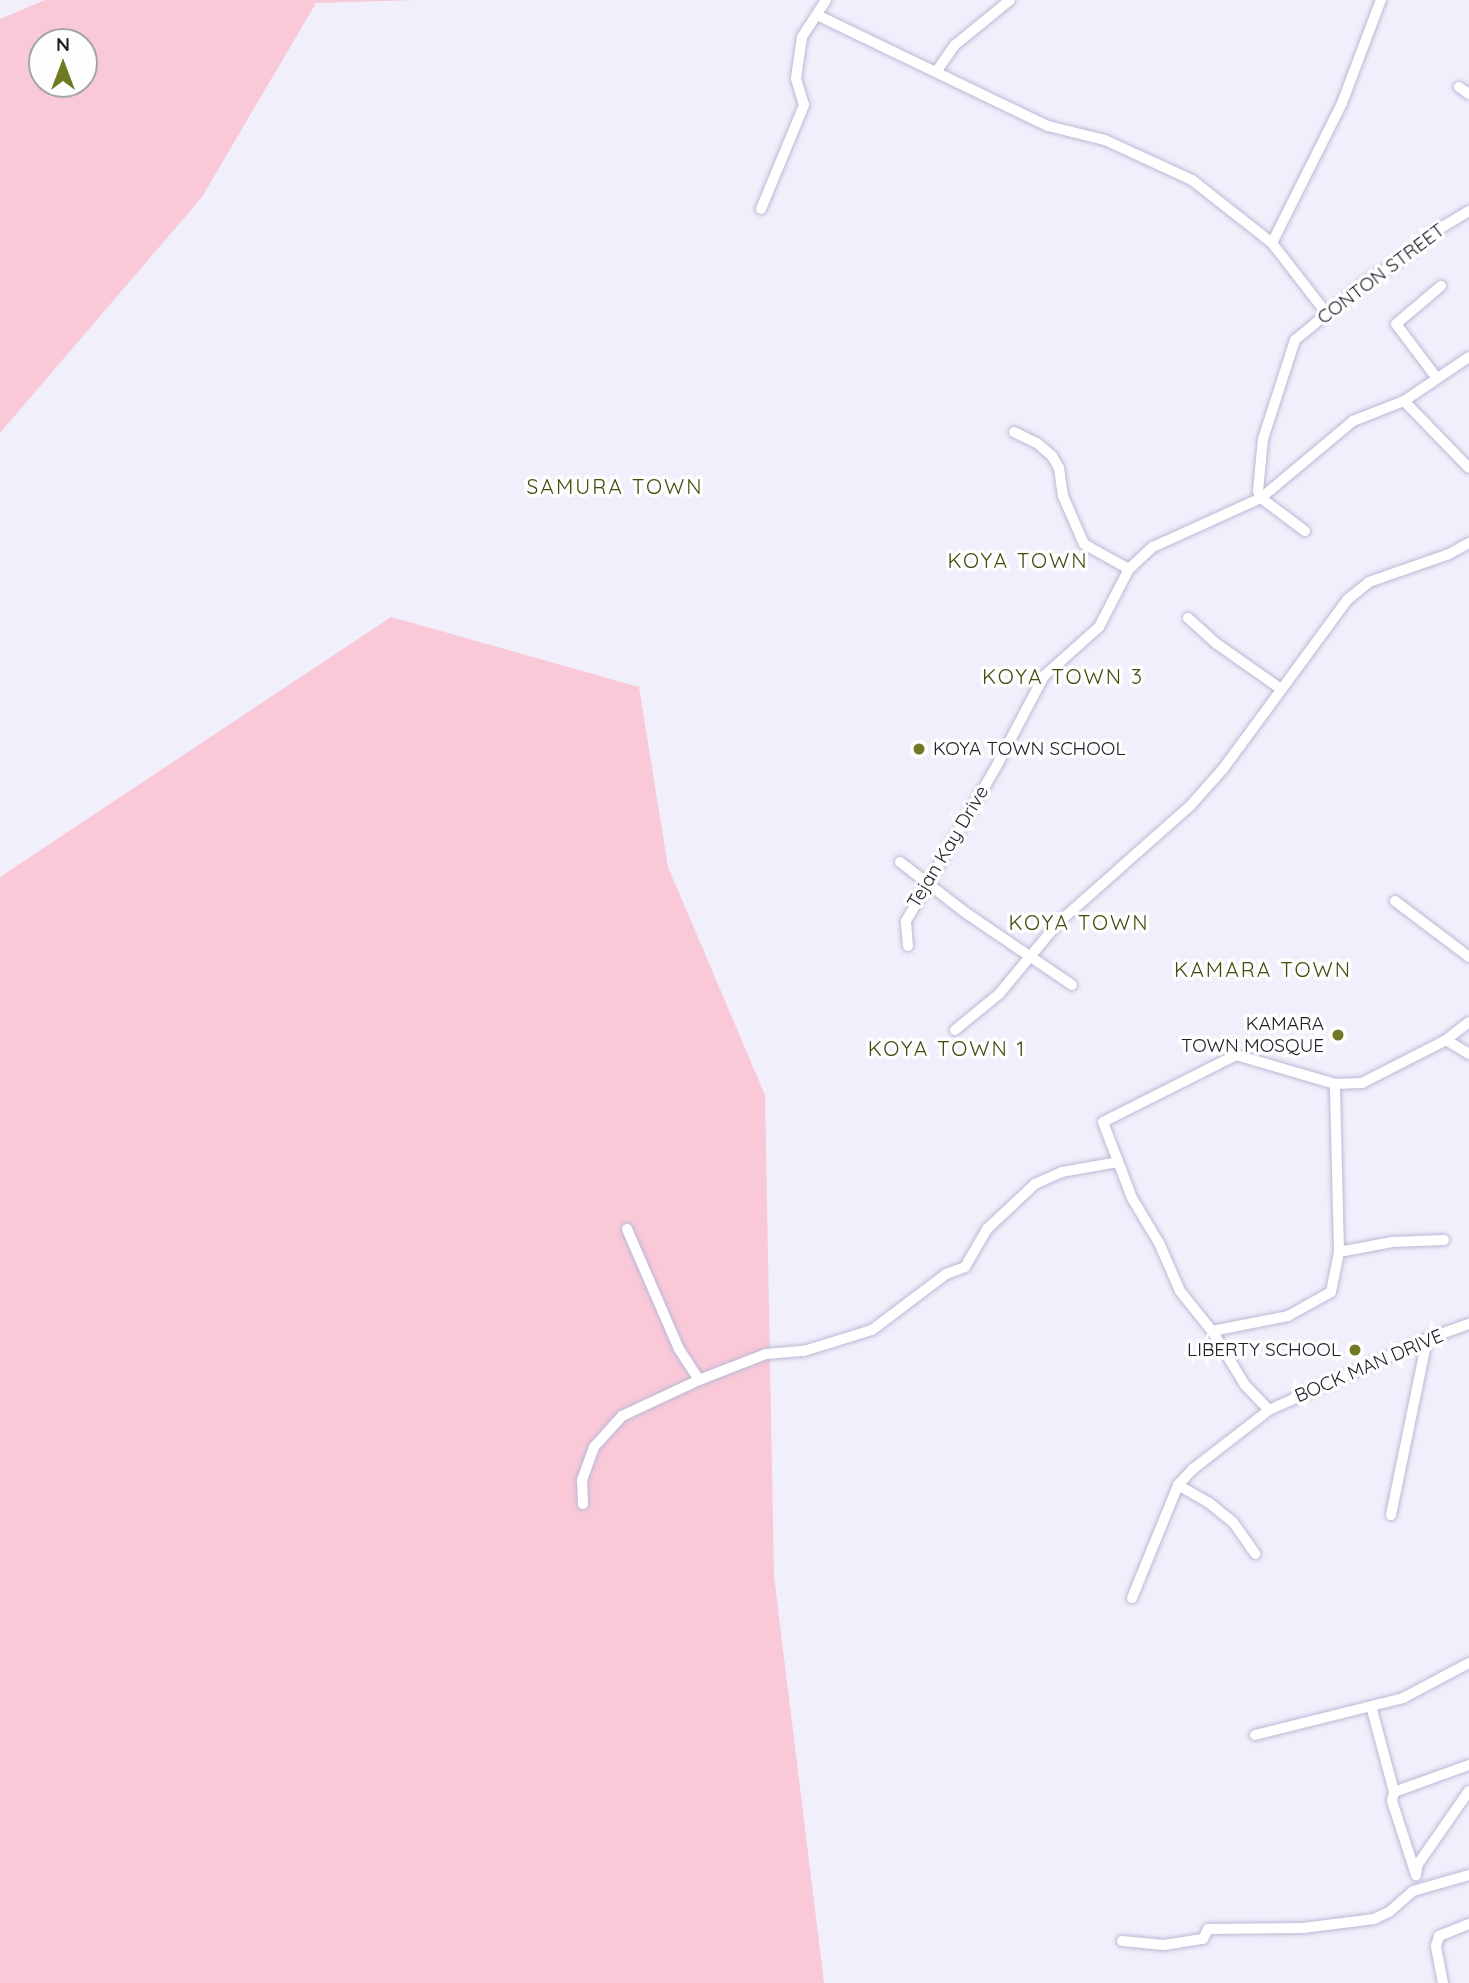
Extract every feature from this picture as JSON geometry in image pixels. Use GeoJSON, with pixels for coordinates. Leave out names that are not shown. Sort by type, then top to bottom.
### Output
{"type":"FeatureCollection","features":[{"type":"Feature","properties":{"kind":"street"},"geometry":{"type":"LineString","coordinates":[[761,209],[804,105],[796,78],[802,37],[826,0]]}},
{"type":"Feature","properties":{"kind":"street"},"geometry":{"type":"LineString","coordinates":[[936,72],[955,45],[1010,0]]}},
{"type":"Feature","properties":{"kind":"street"},"geometry":{"type":"LineString","coordinates":[[1272,243],[1342,103],[1381,0]]}},
{"type":"Feature","properties":{"kind":"street"},"geometry":{"type":"LineString","coordinates":[[817,15],[1048,125],[1105,141],[1192,180],[1272,243],[1327,314]]}},
{"type":"Feature","properties":{"kind":"street"},"geometry":{"type":"LineString","coordinates":[[1460,88],[1469,94]]}},
{"type":"Feature","properties":{"kind":"street","name":"CONTON STREET"},"geometry":{"type":"LineString","coordinates":[[1261,498],[1258,491],[1263,439],[1295,340],[1373,276],[1393,266],[1434,232],[1469,211]]}},
{"type":"Feature","properties":{"kind":"street"},"geometry":{"type":"LineString","coordinates":[[1436,377],[1396,324],[1441,286]]}},
{"type":"Feature","properties":{"kind":"street","name":"Tejan Kay Drive"},"geometry":{"type":"LineString","coordinates":[[908,946],[906,921],[997,765],[1044,677],[1099,627],[1129,569],[1153,547],[1261,498],[1353,421],[1404,401],[1469,357]]}},
{"type":"Feature","properties":{"kind":"street"},"geometry":{"type":"LineString","coordinates":[[1404,401],[1469,468]]}},
{"type":"Feature","properties":{"kind":"street"},"geometry":{"type":"LineString","coordinates":[[1014,432],[1037,443],[1052,456],[1059,468],[1063,496],[1084,544],[1129,569]]}},
{"type":"Feature","properties":{"kind":"street"},"geometry":{"type":"LineString","coordinates":[[1261,498],[1305,531]]}},
{"type":"Feature","properties":{"kind":"street"},"geometry":{"type":"LineString","coordinates":[[955,1030],[999,994],[1058,923],[1190,806],[1223,769],[1347,600],[1369,582],[1449,554],[1469,543]]}},
{"type":"Feature","properties":{"kind":"street"},"geometry":{"type":"LineString","coordinates":[[1188,618],[1217,644],[1281,689]]}},
{"type":"Feature","properties":{"kind":"street"},"geometry":{"type":"LineString","coordinates":[[900,862],[966,913],[1072,985]]}},
{"type":"Feature","properties":{"kind":"street"},"geometry":{"type":"LineString","coordinates":[[1395,901],[1469,957]]}},
{"type":"Feature","properties":{"kind":"street"},"geometry":{"type":"LineString","coordinates":[[1269,1410],[1245,1385],[1212,1331],[1180,1291],[1159,1243],[1132,1198],[1103,1122],[1166,1087],[1236,1055],[1335,1084],[1363,1083],[1446,1040],[1469,1022]]}},
{"type":"Feature","properties":{"kind":"street"},"geometry":{"type":"LineString","coordinates":[[1446,1040],[1469,1054]]}},
{"type":"Feature","properties":{"kind":"street"},"geometry":{"type":"LineString","coordinates":[[1212,1331],[1288,1316],[1316,1303],[1331,1292],[1339,1252],[1335,1084]]}},
{"type":"Feature","properties":{"kind":"street"},"geometry":{"type":"LineString","coordinates":[[583,1504],[582,1480],[594,1447],[622,1416],[699,1380],[766,1354],[804,1351],[872,1330],[946,1275],[965,1266],[987,1229],[1035,1184],[1062,1172],[1118,1162]]}},
{"type":"Feature","properties":{"kind":"street"},"geometry":{"type":"LineString","coordinates":[[627,1229],[679,1349],[699,1380]]}},
{"type":"Feature","properties":{"kind":"street"},"geometry":{"type":"LineString","coordinates":[[1339,1252],[1392,1242],[1444,1240]]}},
{"type":"Feature","properties":{"kind":"street","name":"BOCK MAN DRIVE"},"geometry":{"type":"LineString","coordinates":[[1132,1598],[1178,1485],[1194,1469],[1269,1410],[1427,1339],[1469,1324]]}},
{"type":"Feature","properties":{"kind":"street"},"geometry":{"type":"LineString","coordinates":[[1391,1515],[1427,1339]]}},
{"type":"Feature","properties":{"kind":"street"},"geometry":{"type":"LineString","coordinates":[[1178,1485],[1208,1502],[1233,1522],[1255,1554]]}},
{"type":"Feature","properties":{"kind":"street"},"geometry":{"type":"LineString","coordinates":[[1255,1735],[1403,1698],[1469,1663]]}},
{"type":"Feature","properties":{"kind":"street"},"geometry":{"type":"LineString","coordinates":[[1371,1706],[1394,1792],[1392,1801],[1416,1875]]}},
{"type":"Feature","properties":{"kind":"street"},"geometry":{"type":"LineString","coordinates":[[1394,1792],[1469,1765]]}},
{"type":"Feature","properties":{"kind":"street"},"geometry":{"type":"LineString","coordinates":[[1413,1891],[1418,1864],[1469,1791]]}},
{"type":"Feature","properties":{"kind":"street"},"geometry":{"type":"LineString","coordinates":[[1122,1941],[1164,1945],[1203,1939],[1208,1929],[1303,1928],[1374,1919],[1389,1912],[1413,1891],[1469,1875]]}},
{"type":"Feature","properties":{"kind":"street"},"geometry":{"type":"LineString","coordinates":[[1443,1983],[1436,1946],[1439,1937],[1469,1924]]}},
{"type":"Feature","properties":{"kind":"shaded area"},"geometry":{"type":"Polygon","coordinates":[[[45,0],[417,0],[316,3],[202,197],[0,433],[0,19],[45,0]]]}},
{"type":"Feature","properties":{"kind":"shaded area"},"geometry":{"type":"Polygon","coordinates":[[[391,617],[639,687],[668,867],[765,1095],[774,1576],[824,1983],[0,1983],[0,877],[391,617]]]}},
{"type":"Feature","properties":{"kind":"place","name":"KOYA TOWN SCHOOL"},"geometry":{"type":"Point","coordinates":[919,749]}},
{"type":"Feature","properties":{"kind":"place","name":"KAMARA TOWN MOSQUE"},"geometry":{"type":"Point","coordinates":[1338,1035]}},
{"type":"Feature","properties":{"kind":"place","name":"LIBERTY SCHOOL"},"geometry":{"type":"Point","coordinates":[1355,1350]}},
{"type":"Feature","properties":{"kind":"district","name":"SAMURA TOWN"},"geometry":{"type":"Point","coordinates":[615,486]}},
{"type":"Feature","properties":{"kind":"district","name":"KOYA TOWN"},"geometry":{"type":"Point","coordinates":[1018,560]}},
{"type":"Feature","properties":{"kind":"district","name":"KOYA TOWN 3"},"geometry":{"type":"Point","coordinates":[1063,676]}},
{"type":"Feature","properties":{"kind":"district","name":"KOYA TOWN"},"geometry":{"type":"Point","coordinates":[1079,922]}},
{"type":"Feature","properties":{"kind":"district","name":"KAMARA TOWN"},"geometry":{"type":"Point","coordinates":[1263,969]}},
{"type":"Feature","properties":{"kind":"district","name":"KOYA TOWN 1"},"geometry":{"type":"Point","coordinates":[947,1048]}}]}
